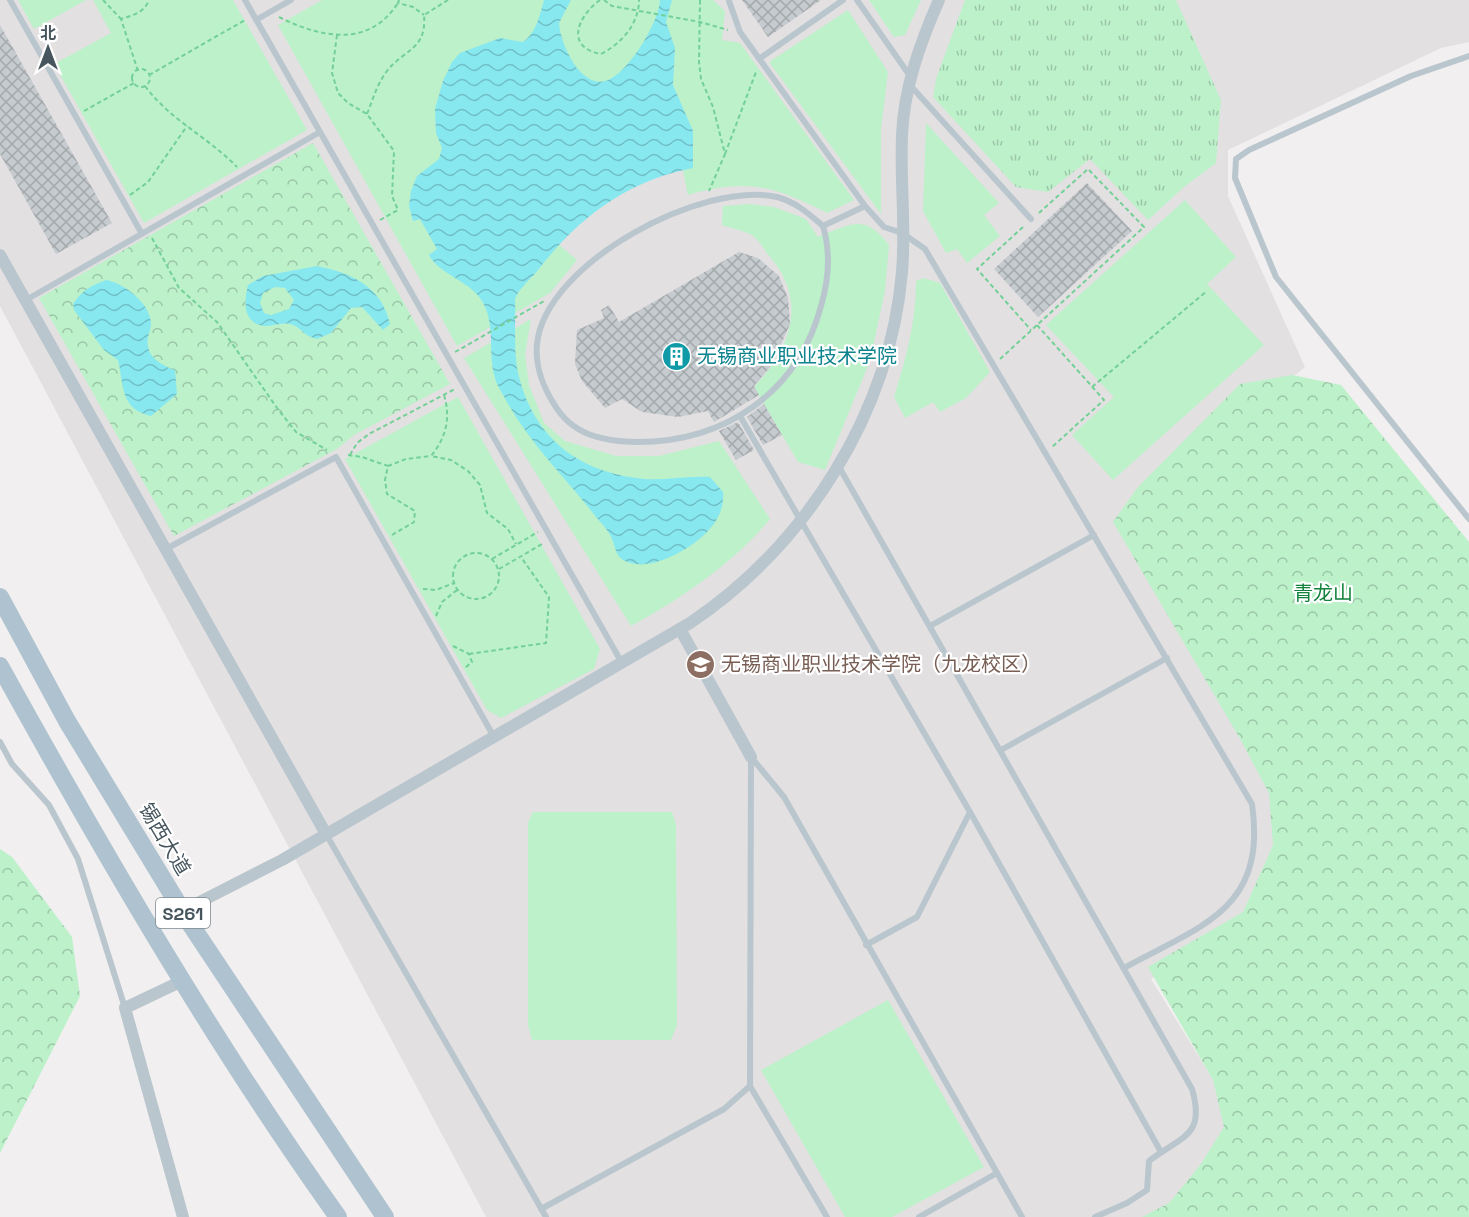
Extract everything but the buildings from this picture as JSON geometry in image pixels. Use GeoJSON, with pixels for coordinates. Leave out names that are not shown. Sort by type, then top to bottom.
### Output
{"type":"FeatureCollection","features":[{"type":"Feature","properties":{"kind":"main road","name":"锡西大道"},"geometry":{"type":"LineString","coordinates":[[0,597],[67,721],[183,911],[385,1217]]}},
{"type":"Feature","properties":{"kind":"main road","name":"S261"},"geometry":{"type":"LineString","coordinates":[[0,666],[184,980],[296,1157],[338,1217]]}},
{"type":"Feature","properties":{"kind":"street"},"geometry":{"type":"LineString","coordinates":[[183,911],[326,834],[680,629],[722,602],[750,577],[803,521],[838,465],[870,400],[885,358],[902,273],[902,133],[910,80],[939,0]]}},
{"type":"Feature","properties":{"kind":"street"},"geometry":{"type":"LineString","coordinates":[[0,255],[326,834]]}},
{"type":"Feature","properties":{"kind":"street"},"geometry":{"type":"LineString","coordinates":[[680,629],[751,757]]}},
{"type":"Feature","properties":{"kind":"street"},"geometry":{"type":"LineString","coordinates":[[183,1217],[124,1008],[184,980]]}},
{"type":"Feature","properties":{"kind":"lane"},"geometry":{"type":"LineString","coordinates":[[10,0],[123,200],[145,232]]}},
{"type":"Feature","properties":{"kind":"lane"},"geometry":{"type":"LineString","coordinates":[[244,0],[622,663]]}},
{"type":"Feature","properties":{"kind":"lane"},"geometry":{"type":"LineString","coordinates":[[255,18],[291,0]]}},
{"type":"Feature","properties":{"kind":"lane"},"geometry":{"type":"LineString","coordinates":[[759,59],[843,0]]}},
{"type":"Feature","properties":{"kind":"lane"},"geometry":{"type":"LineString","coordinates":[[857,0],[910,80],[1031,219]]}},
{"type":"Feature","properties":{"kind":"lane"},"geometry":{"type":"LineString","coordinates":[[729,1],[740,32],[865,206],[884,227],[902,233],[925,249],[1252,804],[1256,832],[1252,857],[1245,883],[1233,902],[1214,919],[1124,968]]}},
{"type":"Feature","properties":{"kind":"lane"},"geometry":{"type":"LineString","coordinates":[[1468,516],[1276,277],[1235,178],[1236,159],[1248,150],[1411,76],[1469,56]]}},
{"type":"Feature","properties":{"kind":"lane"},"geometry":{"type":"LineString","coordinates":[[25,301],[320,132]]}},
{"type":"Feature","properties":{"kind":"lane"},"geometry":{"type":"LineString","coordinates":[[736,195],[779,197],[801,207],[823,226],[829,247],[828,270],[818,319],[808,343],[792,370],[772,392],[740,416],[712,430],[680,440],[655,442],[601,440],[580,432],[567,422],[545,390],[538,368],[537,344],[542,324],[555,300],[583,268],[618,242],[650,224],[704,202],[736,195]]}},
{"type":"Feature","properties":{"kind":"lane"},"geometry":{"type":"LineString","coordinates":[[823,226],[865,206]]}},
{"type":"Feature","properties":{"kind":"lane"},"geometry":{"type":"LineString","coordinates":[[740,416],[970,812],[1161,1152]]}},
{"type":"Feature","properties":{"kind":"lane"},"geometry":{"type":"LineString","coordinates":[[166,549],[336,457],[494,737]]}},
{"type":"Feature","properties":{"kind":"lane"},"geometry":{"type":"LineString","coordinates":[[838,465],[1192,1089],[1198,1111],[1193,1127],[1183,1140],[1149,1161],[1146,1190],[1127,1203],[1095,1217]]}},
{"type":"Feature","properties":{"kind":"lane"},"geometry":{"type":"LineString","coordinates":[[930,627],[1094,535]]}},
{"type":"Feature","properties":{"kind":"lane"},"geometry":{"type":"LineString","coordinates":[[1001,750],[1167,658]]}},
{"type":"Feature","properties":{"kind":"lane"},"geometry":{"type":"LineString","coordinates":[[0,742],[12,764],[49,805],[78,859],[98,916],[124,1008]]}},
{"type":"Feature","properties":{"kind":"lane"},"geometry":{"type":"LineString","coordinates":[[751,757],[784,797],[1022,1217]]}},
{"type":"Feature","properties":{"kind":"lane"},"geometry":{"type":"LineString","coordinates":[[751,757],[750,1086],[827,1217]]}},
{"type":"Feature","properties":{"kind":"lane"},"geometry":{"type":"LineString","coordinates":[[866,945],[917,917],[970,812]]}},
{"type":"Feature","properties":{"kind":"lane"},"geometry":{"type":"LineString","coordinates":[[326,834],[546,1217]]}},
{"type":"Feature","properties":{"kind":"lane"},"geometry":{"type":"LineString","coordinates":[[541,1209],[724,1109],[750,1086]]}},
{"type":"Feature","properties":{"kind":"lane"},"geometry":{"type":"LineString","coordinates":[[919,1217],[997,1173]]}},
{"type":"Feature","properties":{"kind":"path"},"geometry":{"type":"LineString","coordinates":[[103,0],[121,19],[138,71]]}},
{"type":"Feature","properties":{"kind":"path"},"geometry":{"type":"LineString","coordinates":[[121,19],[139,12],[146,7],[149,0]]}},
{"type":"Feature","properties":{"kind":"path"},"geometry":{"type":"LineString","coordinates":[[424,15],[448,0]]}},
{"type":"Feature","properties":{"kind":"path"},"geometry":{"type":"LineString","coordinates":[[639,0],[639,9],[633,24],[612,49],[601,54],[588,52],[580,43],[578,28],[590,8],[602,0],[612,6],[652,13],[672,19],[700,22],[740,32]]}},
{"type":"Feature","properties":{"kind":"path"},"geometry":{"type":"LineString","coordinates":[[699,0],[701,79],[713,107],[724,154]]}},
{"type":"Feature","properties":{"kind":"path"},"geometry":{"type":"LineString","coordinates":[[269,13],[305,30],[337,35],[359,33],[375,28],[388,18],[399,1],[424,15],[425,28],[418,44],[389,68],[377,85],[367,114]]}},
{"type":"Feature","properties":{"kind":"path"},"geometry":{"type":"LineString","coordinates":[[149,75],[255,18]]}},
{"type":"Feature","properties":{"kind":"path"},"geometry":{"type":"LineString","coordinates":[[337,35],[332,73],[338,93],[348,103],[367,114],[394,151],[392,196],[398,210],[372,224]]}},
{"type":"Feature","properties":{"kind":"path"},"geometry":{"type":"LineString","coordinates":[[704,202],[759,59]]}},
{"type":"Feature","properties":{"kind":"path"},"geometry":{"type":"LineString","coordinates":[[144,70],[149,75],[150,81],[146,86],[138,87],[134,82],[134,75],[138,71],[144,70]]}},
{"type":"Feature","properties":{"kind":"path"},"geometry":{"type":"LineString","coordinates":[[75,117],[134,82]]}},
{"type":"Feature","properties":{"kind":"path"},"geometry":{"type":"LineString","coordinates":[[146,86],[159,104],[217,147],[244,175]]}},
{"type":"Feature","properties":{"kind":"path"},"geometry":{"type":"LineString","coordinates":[[123,200],[148,182],[187,126]]}},
{"type":"Feature","properties":{"kind":"path"},"geometry":{"type":"LineString","coordinates":[[994,365],[1144,227],[1088,169],[977,269],[1031,330]]}},
{"type":"Feature","properties":{"kind":"path"},"geometry":{"type":"LineString","coordinates":[[145,232],[180,288],[217,322],[296,432],[321,444],[336,457],[350,455],[388,466],[406,459],[430,456],[451,460],[468,471],[480,485],[487,513],[508,529],[516,544]]}},
{"type":"Feature","properties":{"kind":"path"},"geometry":{"type":"LineString","coordinates":[[1092,387],[1208,291]]}},
{"type":"Feature","properties":{"kind":"path"},"geometry":{"type":"LineString","coordinates":[[448,356],[528,310]]}},
{"type":"Feature","properties":{"kind":"path"},"geometry":{"type":"LineString","coordinates":[[1036,325],[1104,400],[1046,452]]}},
{"type":"Feature","properties":{"kind":"path"},"geometry":{"type":"LineString","coordinates":[[350,455],[357,443],[369,434],[463,384]]}},
{"type":"Feature","properties":{"kind":"path"},"geometry":{"type":"LineString","coordinates":[[430,456],[445,435],[447,419],[444,395]]}},
{"type":"Feature","properties":{"kind":"path"},"geometry":{"type":"LineString","coordinates":[[383,541],[414,522],[415,511],[387,494],[385,480],[388,466]]}},
{"type":"Feature","properties":{"kind":"path"},"geometry":{"type":"LineString","coordinates":[[492,559],[545,527]]}},
{"type":"Feature","properties":{"kind":"path"},"geometry":{"type":"LineString","coordinates":[[498,570],[552,539]]}},
{"type":"Feature","properties":{"kind":"path"},"geometry":{"type":"LineString","coordinates":[[480,553],[492,559],[498,570],[498,582],[488,596],[475,599],[457,590],[454,583],[454,569],[464,556],[480,553]]}},
{"type":"Feature","properties":{"kind":"path"},"geometry":{"type":"LineString","coordinates":[[469,654],[546,644],[549,597],[521,557]]}},
{"type":"Feature","properties":{"kind":"path"},"geometry":{"type":"LineString","coordinates":[[411,591],[436,590],[454,583]]}},
{"type":"Feature","properties":{"kind":"path"},"geometry":{"type":"LineString","coordinates":[[429,623],[438,614],[442,602],[457,590]]}},
{"type":"Feature","properties":{"kind":"shaded area","name":"无锡商业职业技术学院（九龙校区）"},"geometry":{"type":"Polygon","coordinates":[[[0,0],[1469,0],[1469,42],[1441,48],[1228,150],[1228,196],[1305,367],[1114,522],[1337,858],[1151,979],[1256,1149],[1189,1217],[486,1217],[0,306],[0,0]]]}},
{"type":"Feature","properties":{"kind":"green space"},"geometry":{"type":"Polygon","coordinates":[[[18,0],[86,0],[34,29],[18,0]]]}},
{"type":"Feature","properties":{"kind":"green space"},"geometry":{"type":"Polygon","coordinates":[[[93,0],[233,0],[307,130],[144,223],[54,64],[111,33],[93,0]]]}},
{"type":"Feature","properties":{"kind":"green space"},"geometry":{"type":"Polygon","coordinates":[[[322,0],[713,0],[725,11],[722,40],[740,43],[854,200],[827,213],[791,196],[760,188],[727,187],[688,195],[682,166],[614,190],[557,243],[577,260],[550,293],[457,346],[278,25],[322,0]]]}},
{"type":"Feature","properties":{"kind":"green space"},"geometry":{"type":"Polygon","coordinates":[[[869,0],[921,0],[905,35],[894,37],[869,0]]]}},
{"type":"Feature","properties":{"kind":"green space"},"geometry":{"type":"Polygon","coordinates":[[[965,0],[1176,0],[1221,100],[1216,163],[1184,187],[1148,220],[1090,159],[1048,192],[1016,187],[933,97],[936,79],[965,0]]]}},
{"type":"Feature","properties":{"kind":"green space"},"geometry":{"type":"Polygon","coordinates":[[[848,10],[888,72],[881,129],[881,214],[769,62],[848,10]]]}},
{"type":"Feature","properties":{"kind":"green space"},"geometry":{"type":"Polygon","coordinates":[[[926,123],[999,203],[984,215],[1000,236],[967,263],[957,249],[946,253],[923,211],[926,123]]]}},
{"type":"Feature","properties":{"kind":"green space"},"geometry":{"type":"Polygon","coordinates":[[[313,143],[450,384],[354,435],[337,449],[174,536],[39,298],[313,143]]]}},
{"type":"Feature","properties":{"kind":"green space"},"geometry":{"type":"Polygon","coordinates":[[[1185,200],[1236,257],[1207,284],[1264,345],[1113,480],[1072,435],[1114,397],[1046,325],[1185,200]]]}},
{"type":"Feature","properties":{"kind":"green space"},"geometry":{"type":"Polygon","coordinates":[[[750,204],[774,207],[806,219],[818,237],[857,224],[872,228],[889,245],[885,291],[870,361],[825,470],[798,462],[754,387],[767,372],[785,341],[790,325],[791,309],[789,292],[782,275],[758,241],[753,236],[722,225],[723,206],[750,204]]]}},
{"type":"Feature","properties":{"kind":"green space"},"geometry":{"type":"Polygon","coordinates":[[[924,278],[940,283],[990,372],[966,398],[940,412],[933,402],[905,418],[894,397],[910,340],[916,281],[924,278]]]}},
{"type":"Feature","properties":{"kind":"green space"},"geometry":{"type":"Polygon","coordinates":[[[531,319],[525,354],[529,385],[544,423],[565,441],[616,456],[659,456],[719,441],[770,519],[740,550],[706,579],[631,626],[464,358],[531,319]]]}},
{"type":"Feature","properties":{"kind":"green space","name":"青龙山"},"geometry":{"type":"Polygon","coordinates":[[[1292,375],[1341,385],[1469,542],[1469,1217],[1142,1217],[1169,1203],[1201,1164],[1224,1127],[1213,1080],[1148,967],[1243,912],[1273,845],[1269,793],[1239,737],[1113,522],[1138,487],[1240,384],[1292,375]]]}},
{"type":"Feature","properties":{"kind":"green space"},"geometry":{"type":"Polygon","coordinates":[[[458,397],[600,649],[594,669],[501,718],[487,710],[345,459],[458,397]]]}},
{"type":"Feature","properties":{"kind":"green space"},"geometry":{"type":"Polygon","coordinates":[[[533,812],[672,812],[676,825],[677,1025],[671,1040],[532,1040],[528,1025],[528,823],[533,812]]]}},
{"type":"Feature","properties":{"kind":"green space"},"geometry":{"type":"Polygon","coordinates":[[[0,849],[12,857],[72,937],[80,996],[0,1153],[0,849]]]}},
{"type":"Feature","properties":{"kind":"green space"},"geometry":{"type":"Polygon","coordinates":[[[888,1000],[984,1167],[892,1217],[845,1217],[761,1070],[888,1000]]]}},
{"type":"Feature","properties":{"kind":"water"},"geometry":{"type":"Polygon","coordinates":[[[544,0],[571,0],[559,23],[564,43],[575,65],[583,74],[592,80],[601,82],[612,78],[619,72],[643,43],[655,20],[660,0],[672,0],[666,22],[675,48],[673,85],[693,131],[693,168],[647,182],[606,204],[570,234],[522,287],[515,299],[515,348],[519,377],[535,417],[561,447],[577,458],[614,474],[645,479],[710,477],[723,492],[722,508],[716,521],[706,533],[678,553],[651,563],[633,564],[619,557],[607,530],[516,418],[495,378],[490,327],[485,307],[468,286],[434,262],[429,255],[437,249],[420,219],[413,221],[409,206],[411,191],[417,176],[439,159],[442,148],[436,133],[435,109],[443,81],[452,62],[460,53],[500,38],[523,42],[534,29],[544,0]]]}},
{"type":"Feature","properties":{"kind":"water"},"geometry":{"type":"Polygon","coordinates":[[[317,266],[342,273],[373,291],[386,311],[390,324],[383,330],[362,307],[351,308],[331,333],[317,339],[289,324],[265,326],[258,324],[248,316],[246,298],[248,285],[263,276],[317,266]],[[275,287],[263,293],[260,303],[264,313],[271,315],[289,309],[294,300],[285,288],[275,287]]]}},
{"type":"Feature","properties":{"kind":"water"},"geometry":{"type":"Polygon","coordinates":[[[106,280],[120,285],[141,301],[150,316],[148,344],[151,354],[159,362],[175,370],[177,394],[151,416],[141,413],[129,402],[125,395],[118,360],[104,350],[74,310],[73,304],[83,292],[106,280]]]}},
{"type":"Feature","properties":{"kind":"place","name":"无锡商业职业技术学院"},"geometry":{"type":"Point","coordinates":[676,356]}},
{"type":"Feature","properties":{"kind":"place","name":"无锡商业职业技术学院（九龙校区）"},"geometry":{"type":"Point","coordinates":[700,664]}}]}
